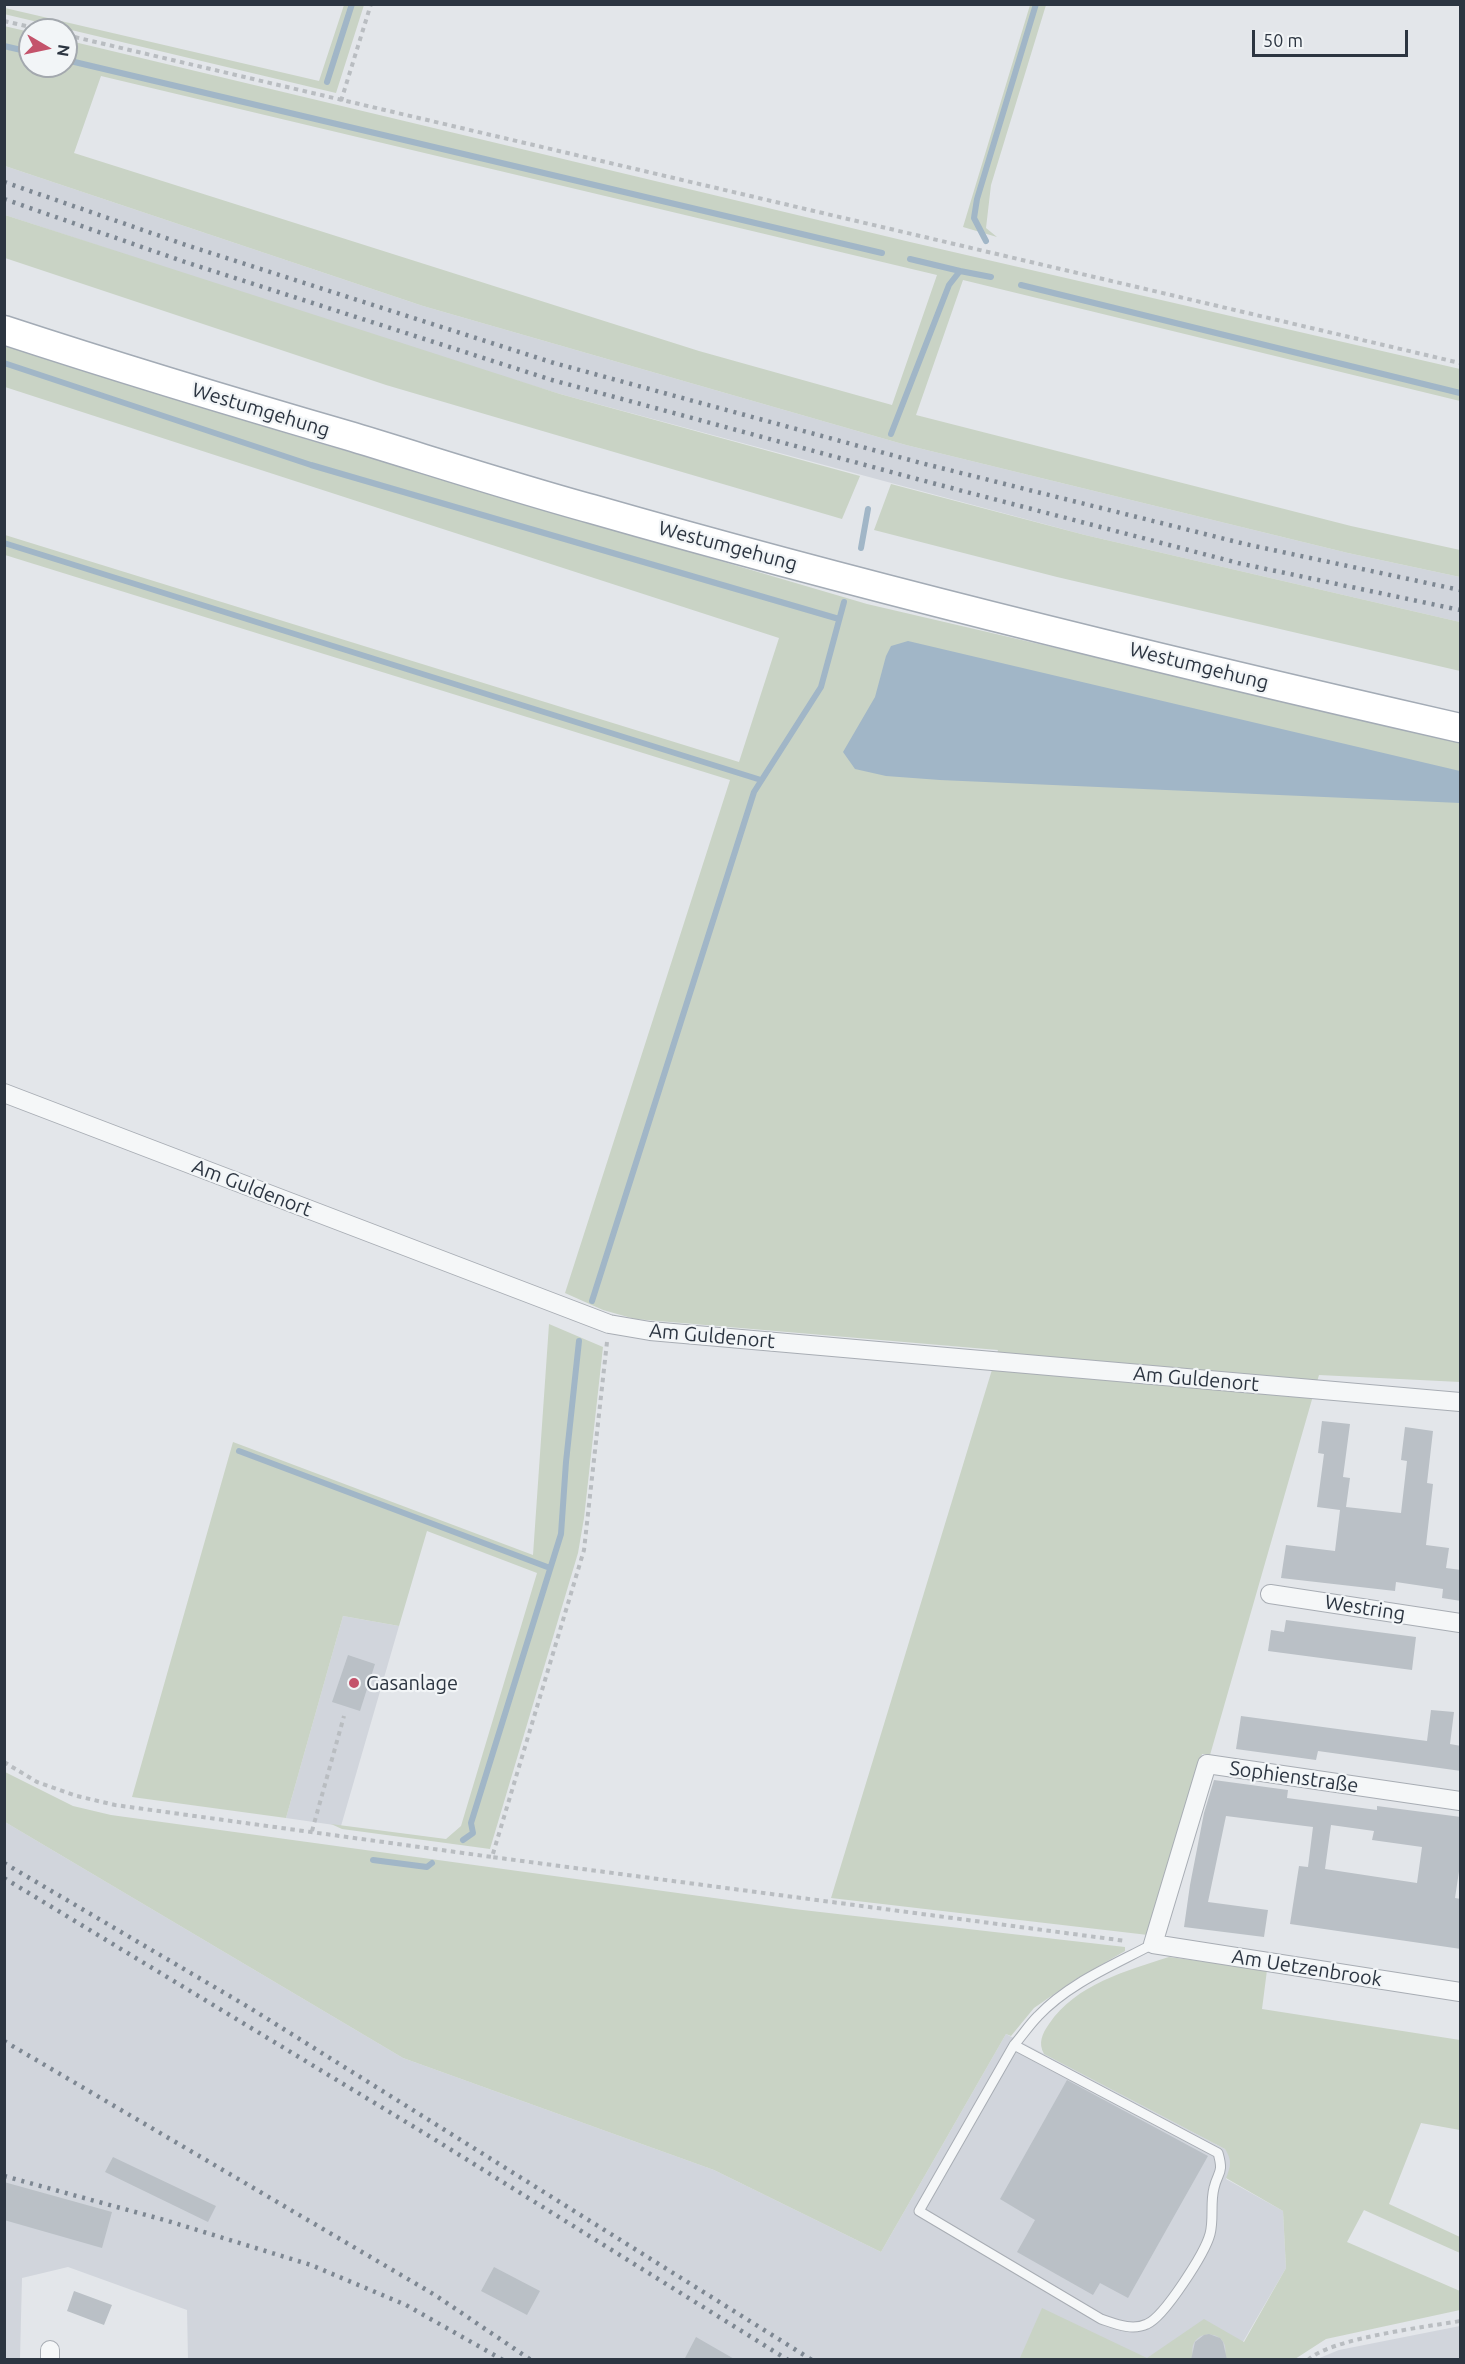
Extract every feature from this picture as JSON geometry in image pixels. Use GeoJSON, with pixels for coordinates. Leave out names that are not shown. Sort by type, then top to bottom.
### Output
{"type":"FeatureCollection","features":[{"type":"Feature","properties":{"kind":"main road","name":"Westumgehung"},"geometry":{"type":"LineString","coordinates":[[4,330],[224,399],[614,516],[977,611],[1303,692],[1461,728]]}},
{"type":"Feature","properties":{"kind":"street","name":"Am Guldenort"},"geometry":{"type":"LineString","coordinates":[[4,1094],[609,1324],[650,1331],[1461,1402]]}},
{"type":"Feature","properties":{"kind":"street","name":"Westring"},"geometry":{"type":"LineString","coordinates":[[1270,1594],[1461,1623]]}},
{"type":"Feature","properties":{"kind":"street","name":"Sophienstraße"},"geometry":{"type":"LineString","coordinates":[[1153,1944],[1207,1764],[1461,1802]]}},
{"type":"Feature","properties":{"kind":"street","name":"Am Uetzenbrook"},"geometry":{"type":"LineString","coordinates":[[1153,1944],[1461,1992]]}},
{"type":"Feature","properties":{"kind":"lane"},"geometry":{"type":"LineString","coordinates":[[1014,2045],[1218,2153],[1221,2163],[1220,2175],[1214,2187],[1210,2235],[1176,2295],[1162,2313],[1148,2324],[1134,2327],[1101,2319],[919,2211],[1014,2045],[1039,2014],[1073,1988],[1153,1944]]}},
{"type":"Feature","properties":{"kind":"path"},"geometry":{"type":"LineString","coordinates":[[341,100],[371,4]]}},
{"type":"Feature","properties":{"kind":"path"},"geometry":{"type":"LineString","coordinates":[[78,38],[1461,363]]}},
{"type":"Feature","properties":{"kind":"path"},"geometry":{"type":"LineString","coordinates":[[492,1857],[584,1550],[609,1324]]}},
{"type":"Feature","properties":{"kind":"path"},"geometry":{"type":"LineString","coordinates":[[312,1831],[344,1716]]}},
{"type":"Feature","properties":{"kind":"path"},"geometry":{"type":"LineString","coordinates":[[4,1761],[37,1782],[76,1796],[115,1805],[1153,1944]]}},
{"type":"Feature","properties":{"kind":"path"},"geometry":{"type":"LineString","coordinates":[[1308,2360],[1331,2346],[1461,2321]]}},
{"type":"Feature","properties":{"kind":"shaded area"},"geometry":{"type":"Polygon","coordinates":[[[5,166],[423,306],[906,445],[1348,553],[1460,577],[1460,622],[1085,535],[560,394],[420,351],[5,215],[5,166]]]}},
{"type":"Feature","properties":{"kind":"shaded area"},"geometry":{"type":"Polygon","coordinates":[[[343,1616],[399,1626],[341,1826],[286,1818],[343,1616]]]}},
{"type":"Feature","properties":{"kind":"shaded area"},"geometry":{"type":"Polygon","coordinates":[[[5,1822],[403,2058],[714,2170],[881,2252],[1006,2034],[1225,2149],[1231,2157],[1231,2167],[1226,2179],[1283,2211],[1286,2268],[1233,2359],[188,2359],[187,2310],[68,2267],[22,2278],[20,2359],[5,2360],[5,1822]]]}},
{"type":"Feature","properties":{"kind":"shaded area"},"geometry":{"type":"Polygon","coordinates":[[[1460,2326],[1460,2359],[1317,2359],[1339,2350],[1460,2326]]]}},
{"type":"Feature","properties":{"kind":"green space"},"geometry":{"type":"Polygon","coordinates":[[[344,5],[364,5],[336,93],[78,32],[78,25],[319,81],[344,5]]]}},
{"type":"Feature","properties":{"kind":"green space"},"geometry":{"type":"Polygon","coordinates":[[[1030,5],[1046,5],[991,185],[986,228],[997,237],[963,227],[1030,5]]]}},
{"type":"Feature","properties":{"kind":"green space"},"geometry":{"type":"Polygon","coordinates":[[[5,8],[48,18],[21,18],[4,14],[5,8]]]}},
{"type":"Feature","properties":{"kind":"green space"},"geometry":{"type":"Polygon","coordinates":[[[4,26],[18,29],[18,78],[78,78],[78,43],[910,242],[1460,369],[1460,401],[963,280],[916,415],[1351,526],[1460,550],[1460,577],[1348,553],[906,445],[423,306],[5,166],[4,26]],[[101,76],[74,153],[699,351],[892,405],[937,275],[101,76]]]}},
{"type":"Feature","properties":{"kind":"green space"},"geometry":{"type":"Polygon","coordinates":[[[5,215],[560,394],[860,476],[842,519],[386,385],[5,258],[5,215]]]}},
{"type":"Feature","properties":{"kind":"green space"},"geometry":{"type":"Polygon","coordinates":[[[5,344],[292,435],[867,604],[1460,742],[1460,1382],[1319,1375],[1210,1755],[1202,1754],[1148,1935],[831,1898],[998,1350],[635,1319],[603,1310],[565,1293],[730,780],[5,555],[5,535],[739,762],[779,638],[5,387],[5,344]]]}},
{"type":"Feature","properties":{"kind":"green space"},"geometry":{"type":"Polygon","coordinates":[[[891,484],[1085,535],[1460,622],[1460,671],[1057,577],[874,530],[891,484]]]}},
{"type":"Feature","properties":{"kind":"green space"},"geometry":{"type":"Polygon","coordinates":[[[549,1324],[603,1347],[584,1518],[578,1553],[490,1849],[342,1829],[331,1824],[446,1839],[461,1826],[537,1573],[427,1531],[399,1626],[343,1616],[286,1818],[132,1797],[233,1442],[533,1555],[549,1324]]]}},
{"type":"Feature","properties":{"kind":"green space"},"geometry":{"type":"Polygon","coordinates":[[[5,1772],[73,1806],[111,1815],[794,1909],[1125,1947],[1125,1951],[1073,1981],[1034,2008],[1011,2036],[1006,2034],[881,2252],[714,2170],[403,2058],[5,1822],[5,1772]]]}},
{"type":"Feature","properties":{"kind":"green space"},"geometry":{"type":"Polygon","coordinates":[[[1169,1957],[1267,1970],[1262,2009],[1460,2040],[1460,2130],[1421,2123],[1389,2204],[1460,2237],[1460,2253],[1364,2210],[1347,2242],[1460,2291],[1460,2310],[1326,2339],[1295,2359],[1224,2359],[1225,2348],[1222,2341],[1216,2336],[1209,2335],[1202,2336],[1196,2341],[1193,2348],[1194,2359],[1019,2360],[1042,2308],[1147,2358],[1204,2319],[1244,2342],[1286,2268],[1283,2211],[1226,2178],[1230,2163],[1225,2149],[1044,2054],[1042,2050],[1042,2039],[1047,2028],[1060,2010],[1073,1999],[1087,1989],[1119,1974],[1169,1957]]]}},
{"type":"Feature","properties":{"kind":"water"},"geometry":{"type":"Polygon","coordinates":[[[908,641],[1460,771],[1460,803],[940,780],[886,776],[855,769],[843,752],[875,697],[891,646],[908,641]]]}},
{"type":"Feature","properties":{"kind":"building"},"geometry":{"type":"Polygon","coordinates":[[[1322,1421],[1350,1424],[1343,1477],[1350,1478],[1346,1507],[1401,1513],[1407,1461],[1401,1460],[1405,1427],[1433,1431],[1427,1483],[1433,1484],[1426,1545],[1449,1548],[1446,1568],[1461,1570],[1461,1601],[1442,1598],[1443,1589],[1396,1582],[1395,1591],[1281,1578],[1286,1545],[1335,1551],[1340,1510],[1317,1507],[1324,1454],[1318,1453],[1322,1421]]]}},
{"type":"Feature","properties":{"kind":"building"},"geometry":{"type":"Polygon","coordinates":[[[1286,1620],[1416,1637],[1412,1670],[1268,1651],[1271,1630],[1284,1632],[1286,1620]]]}},
{"type":"Feature","properties":{"kind":"building","name":"Gasanlage"},"geometry":{"type":"Polygon","coordinates":[[[348,1655],[375,1664],[360,1711],[332,1702],[348,1655]]]}},
{"type":"Feature","properties":{"kind":"building"},"geometry":{"type":"Polygon","coordinates":[[[1431,1710],[1454,1712],[1450,1744],[1461,1746],[1461,1771],[1318,1751],[1316,1760],[1236,1749],[1241,1716],[1427,1741],[1431,1710]]]}},
{"type":"Feature","properties":{"kind":"building"},"geometry":{"type":"Polygon","coordinates":[[[1214,1780],[1288,1790],[1287,1798],[1377,1810],[1377,1806],[1461,1817],[1461,1858],[1455,1898],[1461,1899],[1461,1949],[1290,1924],[1299,1866],[1308,1867],[1313,1827],[1226,1816],[1208,1902],[1268,1910],[1264,1937],[1184,1927],[1204,1813],[1214,1780]],[[1331,1825],[1325,1869],[1417,1883],[1422,1847],[1372,1840],[1374,1831],[1331,1825]]]}},
{"type":"Feature","properties":{"kind":"building"},"geometry":{"type":"Polygon","coordinates":[[[1067,2080],[1208,2156],[1128,2298],[1100,2283],[1093,2295],[1017,2252],[1035,2220],[1000,2199],[1067,2080]]]}},
{"type":"Feature","properties":{"kind":"building"},"geometry":{"type":"Polygon","coordinates":[[[113,2157],[216,2206],[208,2222],[105,2172],[113,2157]]]}},
{"type":"Feature","properties":{"kind":"building"},"geometry":{"type":"Polygon","coordinates":[[[4,2182],[112,2212],[102,2248],[4,2220],[4,2182]]]}},
{"type":"Feature","properties":{"kind":"building"},"geometry":{"type":"Polygon","coordinates":[[[494,2267],[540,2291],[527,2315],[481,2291],[494,2267]]]}},
{"type":"Feature","properties":{"kind":"building"},"geometry":{"type":"Polygon","coordinates":[[[74,2291],[112,2305],[104,2325],[67,2311],[74,2291]]]}},
{"type":"Feature","properties":{"kind":"building"},"geometry":{"type":"Polygon","coordinates":[[[1209,2334],[1220,2338],[1223,2342],[1227,2360],[1191,2360],[1195,2342],[1209,2334]]]}},
{"type":"Feature","properties":{"kind":"building"},"geometry":{"type":"Polygon","coordinates":[[[696,2337],[736,2360],[684,2360],[696,2337]]]}},
{"type":"Feature","properties":{"kind":"waterway"},"geometry":{"type":"LineString","coordinates":[[327,82],[352,4]]}},
{"type":"Feature","properties":{"kind":"waterway"},"geometry":{"type":"LineString","coordinates":[[986,241],[974,218],[977,199],[1036,4]]}},
{"type":"Feature","properties":{"kind":"waterway"},"geometry":{"type":"LineString","coordinates":[[4,46],[18,49]]}},
{"type":"Feature","properties":{"kind":"waterway"},"geometry":{"type":"LineString","coordinates":[[78,63],[882,253]]}},
{"type":"Feature","properties":{"kind":"waterway"},"geometry":{"type":"LineString","coordinates":[[910,259],[960,271]]}},
{"type":"Feature","properties":{"kind":"waterway"},"geometry":{"type":"LineString","coordinates":[[891,434],[949,285],[960,271],[991,277]]}},
{"type":"Feature","properties":{"kind":"waterway"},"geometry":{"type":"LineString","coordinates":[[1021,285],[1460,393]]}},
{"type":"Feature","properties":{"kind":"waterway"},"geometry":{"type":"LineString","coordinates":[[4,363],[311,465],[839,619]]}},
{"type":"Feature","properties":{"kind":"waterway"},"geometry":{"type":"LineString","coordinates":[[861,548],[868,509]]}},
{"type":"Feature","properties":{"kind":"waterway"},"geometry":{"type":"LineString","coordinates":[[4,543],[761,780]]}},
{"type":"Feature","properties":{"kind":"waterway"},"geometry":{"type":"LineString","coordinates":[[592,1301],[754,792],[821,687],[844,602]]}},
{"type":"Feature","properties":{"kind":"waterway"},"geometry":{"type":"LineString","coordinates":[[463,1840],[473,1833],[471,1823],[561,1534],[579,1341]]}},
{"type":"Feature","properties":{"kind":"waterway"},"geometry":{"type":"LineString","coordinates":[[239,1451],[550,1568]]}},
{"type":"Feature","properties":{"kind":"waterway"},"geometry":{"type":"LineString","coordinates":[[373,1860],[427,1867],[432,1863]]}},
{"type":"Feature","properties":{"kind":"railway"},"geometry":{"type":"LineString","coordinates":[[4,182],[189,246],[554,363],[921,463],[1245,544],[1460,590]]}},
{"type":"Feature","properties":{"kind":"railway"},"geometry":{"type":"LineString","coordinates":[[4,199],[185,262],[552,380],[1238,563],[1460,610]]}},
{"type":"Feature","properties":{"kind":"railway"},"geometry":{"type":"LineString","coordinates":[[4,1863],[250,2008],[812,2360]]}},
{"type":"Feature","properties":{"kind":"railway"},"geometry":{"type":"LineString","coordinates":[[4,1878],[429,2136],[788,2360]]}},
{"type":"Feature","properties":{"kind":"railway"},"geometry":{"type":"LineString","coordinates":[[4,2041],[435,2295],[531,2360]]}},
{"type":"Feature","properties":{"kind":"railway"},"geometry":{"type":"LineString","coordinates":[[4,2176],[168,2221],[311,2265],[406,2305],[503,2360]]}},
{"type":"Feature","properties":{"kind":"place","name":"Gasanlage"},"geometry":{"type":"Point","coordinates":[354,1683]}}]}
